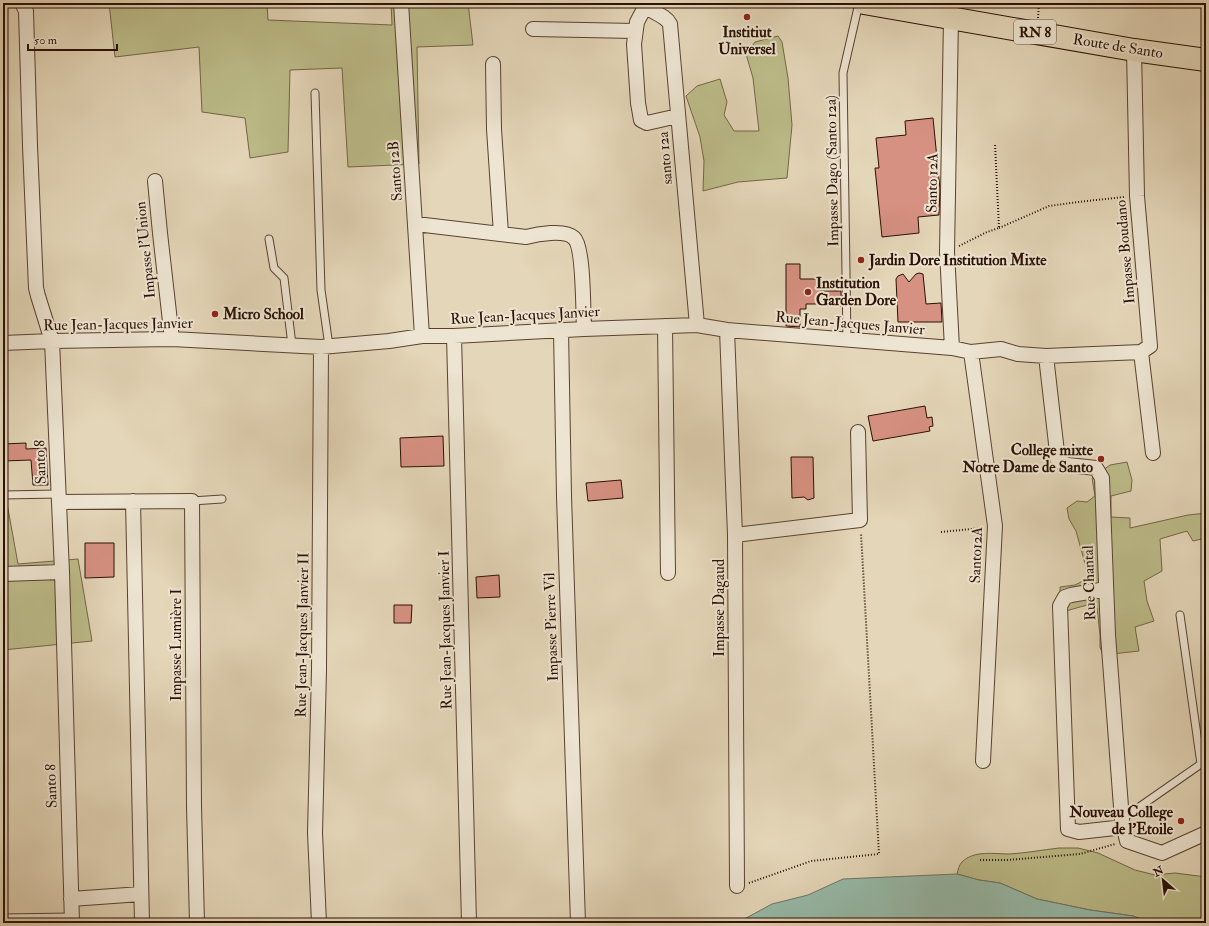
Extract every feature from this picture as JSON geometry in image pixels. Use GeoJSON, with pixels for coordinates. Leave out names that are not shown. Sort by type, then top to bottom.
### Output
{"type":"FeatureCollection","features":[{"type":"Feature","properties":{"kind":"main road","name":"Route de Santo"},"geometry":{"type":"LineString","coordinates":[[864,3],[922,8],[951,18],[1134,50],[1206,60]]}},
{"type":"Feature","properties":{"kind":"street","name":"Santo 8"},"geometry":{"type":"LineString","coordinates":[[22,3],[26,12],[36,288],[52,341],[62,572],[72,920]]}},
{"type":"Feature","properties":{"kind":"street","name":"Santo 12B"},"geometry":{"type":"LineString","coordinates":[[401,3],[422,336]]}},
{"type":"Feature","properties":{"kind":"street"},"geometry":{"type":"LineString","coordinates":[[644,5],[637,22],[634,44],[641,120],[647,123],[678,116]]}},
{"type":"Feature","properties":{"kind":"street","name":"santo 12a"},"geometry":{"type":"LineString","coordinates":[[644,5],[667,18],[670,24],[697,325]]}},
{"type":"Feature","properties":{"kind":"street","name":"Santo 12A"},"geometry":{"type":"LineString","coordinates":[[951,18],[947,252],[952,348]]}},
{"type":"Feature","properties":{"kind":"street"},"geometry":{"type":"LineString","coordinates":[[533,29],[635,31]]}},
{"type":"Feature","properties":{"kind":"street","name":"Impasse Boudano"},"geometry":{"type":"LineString","coordinates":[[1134,50],[1137,196],[1150,346],[1141,352]]}},
{"type":"Feature","properties":{"kind":"street"},"geometry":{"type":"LineString","coordinates":[[493,64],[494,129],[501,234]]}},
{"type":"Feature","properties":{"kind":"street","name":"Impasse l'Union"},"geometry":{"type":"LineString","coordinates":[[156,181],[160,233],[172,339]]}},
{"type":"Feature","properties":{"kind":"street"},"geometry":{"type":"LineString","coordinates":[[416,224],[526,237],[541,233],[562,234],[574,237],[578,245],[581,262],[584,329]]}},
{"type":"Feature","properties":{"kind":"street","name":"Rue Jean-Jacques Janvier"},"geometry":{"type":"LineString","coordinates":[[3,343],[172,339],[325,346],[389,341],[422,336],[454,336],[697,325],[727,330],[847,341],[952,348],[971,352],[1001,349],[1018,354],[1046,356]]}},
{"type":"Feature","properties":{"kind":"street"},"geometry":{"type":"LineString","coordinates":[[664,326],[668,573]]}},
{"type":"Feature","properties":{"kind":"street","name":"Impasse Pierre Vil"},"geometry":{"type":"LineString","coordinates":[[561,330],[564,496],[578,923]]}},
{"type":"Feature","properties":{"kind":"street","name":"Impasse Dagaud"},"geometry":{"type":"LineString","coordinates":[[727,330],[735,536],[737,886]]}},
{"type":"Feature","properties":{"kind":"street","name":"Rue Jean-Jacques Janvier I"},"geometry":{"type":"LineString","coordinates":[[454,336],[469,923]]}},
{"type":"Feature","properties":{"kind":"street","name":"Rue Jean-Jacques Janvier II"},"geometry":{"type":"LineString","coordinates":[[319,923],[315,833],[325,346]]}},
{"type":"Feature","properties":{"kind":"street","name":"Santo12A"},"geometry":{"type":"LineString","coordinates":[[971,352],[995,526],[983,761]]}},
{"type":"Feature","properties":{"kind":"street"},"geometry":{"type":"LineString","coordinates":[[1046,356],[1141,352],[1153,453]]}},
{"type":"Feature","properties":{"kind":"street","name":"Rue Chantal"},"geometry":{"type":"LineString","coordinates":[[1046,356],[1058,461],[1068,465],[1096,468],[1102,478],[1108,635],[1124,829]]}},
{"type":"Feature","properties":{"kind":"street"},"geometry":{"type":"LineString","coordinates":[[735,536],[860,520],[858,432]]}},
{"type":"Feature","properties":{"kind":"street"},"geometry":{"type":"LineString","coordinates":[[59,498],[133,501],[192,501]]}},
{"type":"Feature","properties":{"kind":"street"},"geometry":{"type":"LineString","coordinates":[[133,501],[142,923]]}},
{"type":"Feature","properties":{"kind":"street","name":"Impasse Lumière I"},"geometry":{"type":"LineString","coordinates":[[192,501],[194,798],[197,923]]}},
{"type":"Feature","properties":{"kind":"street"},"geometry":{"type":"LineString","coordinates":[[3,574],[62,572]]}},
{"type":"Feature","properties":{"kind":"street"},"geometry":{"type":"LineString","coordinates":[[1106,589],[1065,597],[1060,606],[1068,829],[1079,832],[1124,829],[1162,853],[1206,833]]}},
{"type":"Feature","properties":{"kind":"street"},"geometry":{"type":"LineString","coordinates":[[72,899],[141,894]]}},
{"type":"Feature","properties":{"kind":"lane","name":"Impasse Dago (Santo 12a)"},"geometry":{"type":"LineString","coordinates":[[847,341],[843,73],[859,3]]}},
{"type":"Feature","properties":{"kind":"lane"},"geometry":{"type":"LineString","coordinates":[[315,93],[321,290],[325,346]]}},
{"type":"Feature","properties":{"kind":"lane"},"geometry":{"type":"LineString","coordinates":[[269,239],[274,268],[284,278],[292,345]]}},
{"type":"Feature","properties":{"kind":"lane"},"geometry":{"type":"LineString","coordinates":[[3,495],[59,498]]}},
{"type":"Feature","properties":{"kind":"lane"},"geometry":{"type":"LineString","coordinates":[[192,501],[222,499]]}},
{"type":"Feature","properties":{"kind":"lane"},"geometry":{"type":"LineString","coordinates":[[1124,829],[1201,764],[1180,614]]}},
{"type":"Feature","properties":{"kind":"lane"},"geometry":{"type":"LineString","coordinates":[[3,918],[72,920]]}},
{"type":"Feature","properties":{"kind":"path"},"geometry":{"type":"LineString","coordinates":[[995,144],[999,228]]}},
{"type":"Feature","properties":{"kind":"path"},"geometry":{"type":"LineString","coordinates":[[947,252],[987,232],[1050,206],[1137,196]]}},
{"type":"Feature","properties":{"kind":"path"},"geometry":{"type":"LineString","coordinates":[[737,886],[811,861],[879,854],[860,520]]}},
{"type":"Feature","properties":{"kind":"path"},"geometry":{"type":"LineString","coordinates":[[941,532],[995,526]]}},
{"type":"Feature","properties":{"kind":"path"},"geometry":{"type":"LineString","coordinates":[[980,860],[1008,860],[1080,854],[1124,829]]}},
{"type":"Feature","properties":{"kind":"green space"},"geometry":{"type":"Polygon","coordinates":[[[109,3],[267,3],[268,20],[392,25],[391,3],[468,3],[473,45],[417,47],[419,164],[348,167],[342,68],[290,70],[288,152],[250,158],[245,118],[202,112],[199,47],[115,57],[109,3]]]}},
{"type":"Feature","properties":{"kind":"green space"},"geometry":{"type":"Polygon","coordinates":[[[778,36],[782,42],[788,78],[792,125],[787,178],[738,182],[703,191],[704,161],[700,137],[686,96],[697,86],[720,79],[727,102],[724,115],[734,131],[759,131],[753,78],[746,54],[755,42],[778,36]]]}},
{"type":"Feature","properties":{"kind":"green space"},"geometry":{"type":"Polygon","coordinates":[[[1127,462],[1132,480],[1131,491],[1111,496],[1111,517],[1130,518],[1130,528],[1188,515],[1206,513],[1206,538],[1193,541],[1187,531],[1160,539],[1162,571],[1144,581],[1147,601],[1154,621],[1135,627],[1139,651],[1103,655],[1100,647],[1097,608],[1087,605],[1066,611],[1060,593],[1060,587],[1075,585],[1089,578],[1076,531],[1069,519],[1067,508],[1077,501],[1087,502],[1095,496],[1092,478],[1110,465],[1127,462]]]}},
{"type":"Feature","properties":{"kind":"green space"},"geometry":{"type":"Polygon","coordinates":[[[3,481],[18,564],[78,559],[92,641],[3,650],[3,481]]]}},
{"type":"Feature","properties":{"kind":"green space"},"geometry":{"type":"Polygon","coordinates":[[[1059,848],[1078,848],[1098,853],[1135,870],[1155,875],[1175,873],[1206,877],[1206,923],[1152,923],[1133,916],[1090,910],[1037,899],[1000,883],[979,880],[957,874],[961,863],[967,858],[978,854],[1015,854],[1059,848]]]}},
{"type":"Feature","properties":{"kind":"shaded area"},"geometry":{"type":"Polygon","coordinates":[[[957,874],[979,880],[1000,883],[1037,899],[1090,910],[1133,916],[1152,923],[737,923],[772,904],[808,895],[843,879],[957,874]]]}},
{"type":"Feature","properties":{"kind":"building"},"geometry":{"type":"Polygon","coordinates":[[[933,118],[940,189],[939,215],[918,217],[919,233],[882,237],[875,168],[879,168],[876,138],[906,135],[905,121],[933,118]]]}},
{"type":"Feature","properties":{"kind":"building"},"geometry":{"type":"Polygon","coordinates":[[[786,264],[800,264],[800,279],[821,279],[821,291],[841,291],[841,306],[806,304],[806,309],[800,309],[800,327],[786,326],[786,264]]]}},
{"type":"Feature","properties":{"kind":"building"},"geometry":{"type":"Polygon","coordinates":[[[903,274],[909,282],[916,274],[923,274],[926,304],[941,303],[942,322],[898,322],[896,279],[898,276],[903,274]]]}},
{"type":"Feature","properties":{"kind":"building"},"geometry":{"type":"Polygon","coordinates":[[[925,406],[927,418],[932,417],[933,426],[929,427],[930,431],[873,441],[868,416],[925,406]]]}},
{"type":"Feature","properties":{"kind":"building"},"geometry":{"type":"Polygon","coordinates":[[[443,436],[444,466],[401,467],[400,438],[443,436]]]}},
{"type":"Feature","properties":{"kind":"building"},"geometry":{"type":"Polygon","coordinates":[[[26,443],[26,449],[46,448],[48,485],[33,485],[31,460],[3,461],[3,444],[26,443]]]}},
{"type":"Feature","properties":{"kind":"building"},"geometry":{"type":"Polygon","coordinates":[[[791,457],[813,457],[814,498],[808,500],[804,497],[792,498],[791,457]]]}},
{"type":"Feature","properties":{"kind":"building"},"geometry":{"type":"Polygon","coordinates":[[[621,480],[623,498],[588,501],[586,483],[621,480]]]}},
{"type":"Feature","properties":{"kind":"building"},"geometry":{"type":"Polygon","coordinates":[[[85,543],[114,543],[114,577],[85,578],[85,543]]]}},
{"type":"Feature","properties":{"kind":"building"},"geometry":{"type":"Polygon","coordinates":[[[499,575],[500,597],[477,598],[476,577],[499,575]]]}},
{"type":"Feature","properties":{"kind":"building"},"geometry":{"type":"Polygon","coordinates":[[[394,605],[412,605],[411,623],[394,623],[394,605]]]}},
{"type":"Feature","properties":{"kind":"place","name":"Institiut Universel"},"geometry":{"type":"Point","coordinates":[747,17]}},
{"type":"Feature","properties":{"kind":"place","name":"Jardin Dore Institution Mixte"},"geometry":{"type":"Point","coordinates":[861,260]}},
{"type":"Feature","properties":{"kind":"place","name":"Institution Garden Dore"},"geometry":{"type":"Point","coordinates":[808,292]}},
{"type":"Feature","properties":{"kind":"place","name":"Micro School"},"geometry":{"type":"Point","coordinates":[215,314]}},
{"type":"Feature","properties":{"kind":"place","name":"College mixte Notre Dame de Santo"},"geometry":{"type":"Point","coordinates":[1101,459]}},
{"type":"Feature","properties":{"kind":"place","name":"Nouveau College de l'Etoile"},"geometry":{"type":"Point","coordinates":[1181,821]}}]}
